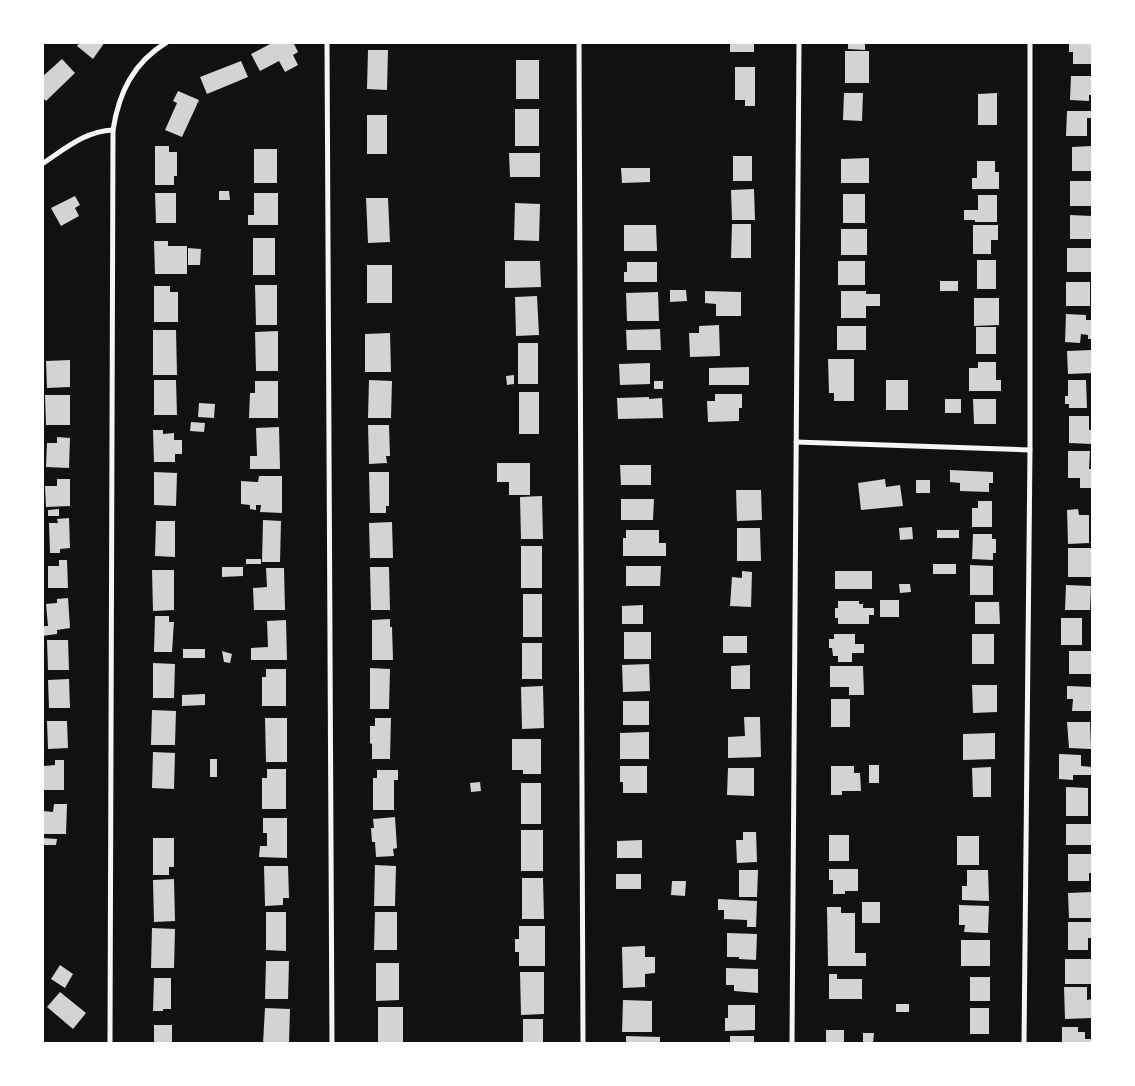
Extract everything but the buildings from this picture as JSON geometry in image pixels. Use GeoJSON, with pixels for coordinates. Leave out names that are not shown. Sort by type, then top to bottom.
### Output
{"type":"FeatureCollection","features":[{"type":"Feature","properties":{"kind":"street"},"geometry":{"type":"LineString","coordinates":[[110,1044],[113,130],[117,108],[126,85],[138,66],[156,49],[167,42]]}},
{"type":"Feature","properties":{"kind":"street"},"geometry":{"type":"LineString","coordinates":[[327,42],[332,1044]]}},
{"type":"Feature","properties":{"kind":"street"},"geometry":{"type":"LineString","coordinates":[[579,42],[583,1044]]}},
{"type":"Feature","properties":{"kind":"street"},"geometry":{"type":"LineString","coordinates":[[792,1044],[799,42]]}},
{"type":"Feature","properties":{"kind":"street"},"geometry":{"type":"LineString","coordinates":[[1024,1044],[1030,450],[1030,42]]}},
{"type":"Feature","properties":{"kind":"street"},"geometry":{"type":"LineString","coordinates":[[42,164],[84,136],[99,130],[113,130]]}},
{"type":"Feature","properties":{"kind":"street"},"geometry":{"type":"LineString","coordinates":[[796,442],[1030,450]]}}]}
